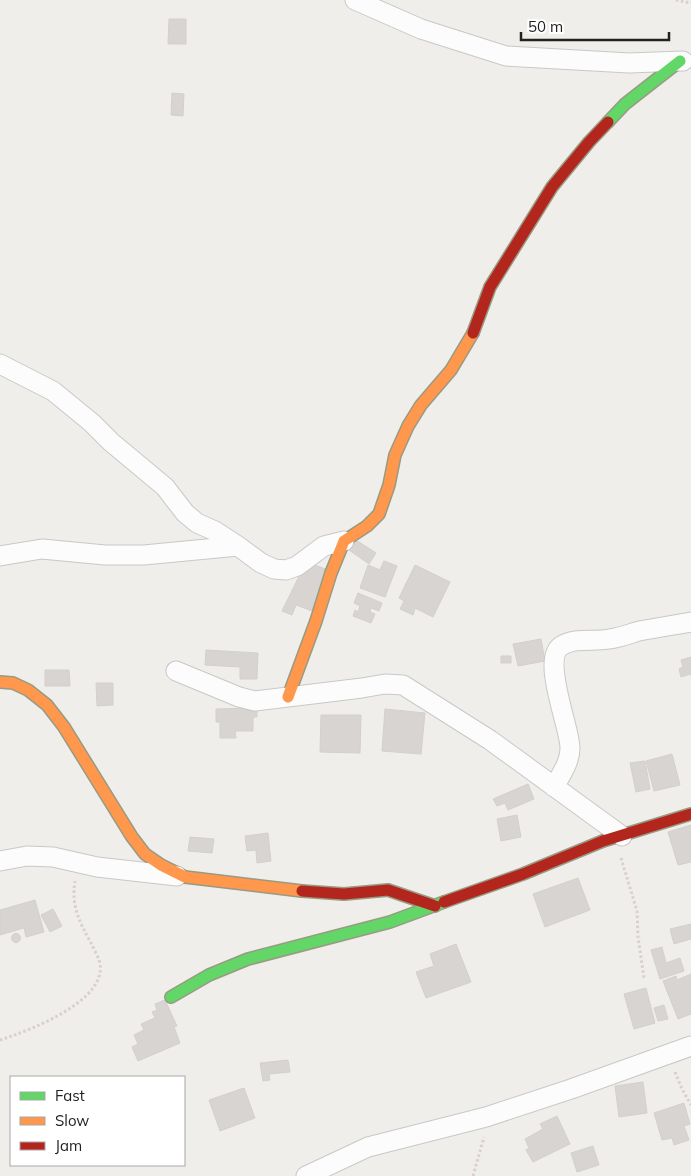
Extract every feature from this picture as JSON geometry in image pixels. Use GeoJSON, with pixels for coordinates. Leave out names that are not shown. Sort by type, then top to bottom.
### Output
{"type":"FeatureCollection","features":[{"type":"Feature","properties":{"kind":"street"},"geometry":{"type":"LineString","coordinates":[[355,0],[421,28],[506,56],[629,63],[685,61]]}},
{"type":"Feature","properties":{"kind":"street"},"geometry":{"type":"LineString","coordinates":[[0,364],[53,391],[165,486],[185,514],[197,523],[215,531],[261,563],[274,569],[286,570],[297,566],[324,546],[344,542],[367,526],[379,514],[389,485],[395,455],[408,426],[421,405],[452,370],[472,337],[490,287],[552,186],[589,142],[625,104],[685,61]]}},
{"type":"Feature","properties":{"kind":"street"},"geometry":{"type":"LineString","coordinates":[[288,698],[331,573],[344,542]]}},
{"type":"Feature","properties":{"kind":"street"},"geometry":{"type":"LineString","coordinates":[[0,556],[42,549],[105,555],[144,555],[238,546]]}},
{"type":"Feature","properties":{"kind":"street"},"geometry":{"type":"LineString","coordinates":[[554,786],[565,768],[570,750],[555,679],[554,656],[558,647],[583,640],[609,639],[691,622]]}},
{"type":"Feature","properties":{"kind":"street"},"geometry":{"type":"LineString","coordinates":[[176,671],[239,697],[255,701],[385,684],[403,685],[490,740],[622,836]]}},
{"type":"Feature","properties":{"kind":"street"},"geometry":{"type":"LineString","coordinates":[[0,682],[13,684],[28,690],[47,705],[64,727],[132,837],[145,854],[161,865],[185,877]]}},
{"type":"Feature","properties":{"kind":"street"},"geometry":{"type":"LineString","coordinates":[[171,997],[209,975],[248,959],[390,922],[523,874],[603,841],[691,814]]}},
{"type":"Feature","properties":{"kind":"street"},"geometry":{"type":"LineString","coordinates":[[0,861],[27,856],[53,857],[139,873],[344,894],[388,890],[435,906]]}},
{"type":"Feature","properties":{"kind":"street"},"geometry":{"type":"LineString","coordinates":[[306,1176],[368,1147],[486,1117],[571,1090],[691,1046]]}},
{"type":"Feature","properties":{"kind":"path"},"geometry":{"type":"LineString","coordinates":[[676,0],[691,3]]}},
{"type":"Feature","properties":{"kind":"path"},"geometry":{"type":"LineString","coordinates":[[603,841],[618,852],[635,901],[644,978]]}},
{"type":"Feature","properties":{"kind":"path"},"geometry":{"type":"LineString","coordinates":[[0,1040],[35,1028],[72,1008],[91,991],[99,978],[100,961],[80,922],[74,904],[74,887],[78,863]]}},
{"type":"Feature","properties":{"kind":"path"},"geometry":{"type":"LineString","coordinates":[[668,1055],[682,1089],[691,1104]]}},
{"type":"Feature","properties":{"kind":"path"},"geometry":{"type":"LineString","coordinates":[[473,1176],[483,1142],[486,1117]]}},
{"type":"Feature","properties":{"kind":"building"},"geometry":{"type":"Polygon","coordinates":[[[169,19],[186,19],[186,44],[168,44],[169,19]]]}},
{"type":"Feature","properties":{"kind":"building"},"geometry":{"type":"Polygon","coordinates":[[[172,93],[184,94],[183,116],[171,115],[172,93]]]}},
{"type":"Feature","properties":{"kind":"building"},"geometry":{"type":"Polygon","coordinates":[[[356,540],[376,553],[369,564],[349,550],[356,540]]]}},
{"type":"Feature","properties":{"kind":"building"},"geometry":{"type":"Polygon","coordinates":[[[384,561],[397,566],[385,597],[360,588],[368,565],[380,570],[384,561]]]}},
{"type":"Feature","properties":{"kind":"building"},"geometry":{"type":"Polygon","coordinates":[[[306,562],[328,570],[312,611],[296,605],[292,615],[282,611],[306,562]]]}},
{"type":"Feature","properties":{"kind":"building"},"geometry":{"type":"Polygon","coordinates":[[[415,565],[450,582],[433,617],[415,608],[413,615],[400,609],[404,601],[399,598],[415,565]]]}},
{"type":"Feature","properties":{"kind":"building"},"geometry":{"type":"Polygon","coordinates":[[[358,593],[382,603],[379,611],[371,608],[370,612],[375,614],[371,623],[353,616],[355,610],[358,612],[360,606],[354,603],[358,593]]]}},
{"type":"Feature","properties":{"kind":"building"},"geometry":{"type":"Polygon","coordinates":[[[541,639],[545,661],[518,666],[513,644],[541,639]]]}},
{"type":"Feature","properties":{"kind":"building"},"geometry":{"type":"Polygon","coordinates":[[[206,650],[258,653],[257,679],[240,679],[240,667],[205,665],[206,650]]]}},
{"type":"Feature","properties":{"kind":"building"},"geometry":{"type":"Polygon","coordinates":[[[501,656],[511,656],[511,663],[501,663],[501,656]]]}},
{"type":"Feature","properties":{"kind":"building"},"geometry":{"type":"Polygon","coordinates":[[[691,657],[691,674],[681,677],[679,669],[683,667],[681,660],[691,657]]]}},
{"type":"Feature","properties":{"kind":"building"},"geometry":{"type":"Polygon","coordinates":[[[45,670],[69,670],[70,686],[45,686],[45,670]]]}},
{"type":"Feature","properties":{"kind":"building"},"geometry":{"type":"Polygon","coordinates":[[[96,683],[113,683],[113,705],[97,706],[96,683]]]}},
{"type":"Feature","properties":{"kind":"building"},"geometry":{"type":"Polygon","coordinates":[[[257,708],[257,717],[253,717],[253,731],[235,731],[236,738],[220,738],[220,722],[216,722],[216,709],[257,708]]]}},
{"type":"Feature","properties":{"kind":"building"},"geometry":{"type":"Polygon","coordinates":[[[385,709],[425,713],[421,754],[382,751],[385,709]]]}},
{"type":"Feature","properties":{"kind":"building"},"geometry":{"type":"Polygon","coordinates":[[[321,715],[361,715],[360,753],[320,752],[321,715]]]}},
{"type":"Feature","properties":{"kind":"building"},"geometry":{"type":"Polygon","coordinates":[[[672,754],[680,785],[654,791],[646,761],[672,754]]]}},
{"type":"Feature","properties":{"kind":"building"},"geometry":{"type":"Polygon","coordinates":[[[645,761],[650,789],[636,792],[630,763],[645,761]]]}},
{"type":"Feature","properties":{"kind":"building"},"geometry":{"type":"Polygon","coordinates":[[[528,784],[534,799],[508,810],[505,803],[497,806],[493,799],[528,784]]]}},
{"type":"Feature","properties":{"kind":"building"},"geometry":{"type":"Polygon","coordinates":[[[517,815],[521,837],[501,841],[497,819],[517,815]]]}},
{"type":"Feature","properties":{"kind":"building"},"geometry":{"type":"Polygon","coordinates":[[[691,825],[691,862],[678,865],[668,832],[691,825]]]}},
{"type":"Feature","properties":{"kind":"building"},"geometry":{"type":"Polygon","coordinates":[[[268,833],[271,861],[257,863],[256,850],[247,851],[245,836],[268,833]]]}},
{"type":"Feature","properties":{"kind":"building"},"geometry":{"type":"Polygon","coordinates":[[[190,837],[214,839],[212,853],[188,851],[190,837]]]}},
{"type":"Feature","properties":{"kind":"building"},"geometry":{"type":"Polygon","coordinates":[[[578,878],[590,910],[545,927],[533,894],[578,878]]]}},
{"type":"Feature","properties":{"kind":"building"},"geometry":{"type":"Polygon","coordinates":[[[35,900],[44,932],[26,937],[24,928],[0,935],[0,910],[35,900]]]}},
{"type":"Feature","properties":{"kind":"building"},"geometry":{"type":"Polygon","coordinates":[[[53,909],[62,926],[50,932],[41,915],[53,909]]]}},
{"type":"Feature","properties":{"kind":"building"},"geometry":{"type":"Polygon","coordinates":[[[691,924],[691,939],[674,944],[670,929],[691,924]]]}},
{"type":"Feature","properties":{"kind":"building"},"geometry":{"type":"Polygon","coordinates":[[[16,933],[21,938],[16,943],[11,938],[16,933]]]}},
{"type":"Feature","properties":{"kind":"building"},"geometry":{"type":"Polygon","coordinates":[[[456,944],[471,982],[426,998],[416,972],[434,966],[430,954],[456,944]]]}},
{"type":"Feature","properties":{"kind":"building"},"geometry":{"type":"Polygon","coordinates":[[[662,947],[666,963],[680,958],[684,971],[660,979],[651,950],[662,947]]]}},
{"type":"Feature","properties":{"kind":"building"},"geometry":{"type":"Polygon","coordinates":[[[691,974],[691,1014],[678,1019],[663,981],[676,976],[677,980],[691,974]]]}},
{"type":"Feature","properties":{"kind":"building"},"geometry":{"type":"Polygon","coordinates":[[[646,988],[655,1023],[634,1029],[624,994],[646,988]]]}},
{"type":"Feature","properties":{"kind":"building"},"geometry":{"type":"Polygon","coordinates":[[[165,1000],[177,1026],[174,1027],[180,1043],[138,1061],[132,1047],[138,1044],[134,1035],[144,1030],[141,1024],[155,1018],[152,1012],[157,1010],[155,1004],[165,1000]]]}},
{"type":"Feature","properties":{"kind":"building"},"geometry":{"type":"Polygon","coordinates":[[[664,1005],[668,1019],[658,1021],[654,1008],[664,1005]]]}},
{"type":"Feature","properties":{"kind":"building"},"geometry":{"type":"Polygon","coordinates":[[[288,1060],[290,1072],[269,1074],[270,1080],[263,1081],[260,1063],[288,1060]]]}},
{"type":"Feature","properties":{"kind":"building"},"geometry":{"type":"Polygon","coordinates":[[[643,1082],[647,1113],[619,1117],[615,1086],[643,1082]]]}},
{"type":"Feature","properties":{"kind":"building"},"geometry":{"type":"Polygon","coordinates":[[[244,1088],[255,1118],[220,1131],[209,1100],[244,1088]]]}},
{"type":"Feature","properties":{"kind":"building"},"geometry":{"type":"Polygon","coordinates":[[[684,1103],[690,1124],[684,1126],[689,1140],[674,1145],[672,1138],[662,1140],[654,1113],[684,1103]]]}},
{"type":"Feature","properties":{"kind":"building"},"geometry":{"type":"Polygon","coordinates":[[[557,1116],[570,1144],[533,1162],[526,1150],[529,1148],[525,1139],[543,1129],[540,1124],[557,1116]]]}},
{"type":"Feature","properties":{"kind":"building"},"geometry":{"type":"Polygon","coordinates":[[[593,1146],[599,1165],[577,1172],[571,1153],[593,1146]]]}},
{"type":"Feature","properties":{"kind":"traffic: fast"},"geometry":{"type":"LineString","coordinates":[[608,122],[625,104],[680,61]]}},
{"type":"Feature","properties":{"kind":"traffic: fast"},"geometry":{"type":"LineString","coordinates":[[171,997],[209,975],[248,959],[390,922],[444,902]]}},
{"type":"Feature","properties":{"kind":"traffic: slow"},"geometry":{"type":"LineString","coordinates":[[288,697],[344,541],[367,526],[379,514],[389,485],[395,455],[408,426],[421,405],[451,370],[473,333]]}},
{"type":"Feature","properties":{"kind":"traffic: slow"},"geometry":{"type":"LineString","coordinates":[[0,682],[13,683],[28,690],[47,705],[64,727],[132,837],[145,854],[161,865],[185,877],[302,891]]}},
{"type":"Feature","properties":{"kind":"traffic: jam"},"geometry":{"type":"LineString","coordinates":[[473,333],[490,287],[552,187],[608,122]]}},
{"type":"Feature","properties":{"kind":"traffic: jam"},"geometry":{"type":"LineString","coordinates":[[444,902],[523,874],[603,841],[691,814]]}},
{"type":"Feature","properties":{"kind":"traffic: jam"},"geometry":{"type":"LineString","coordinates":[[302,891],[344,894],[388,890],[435,906]]}}]}
